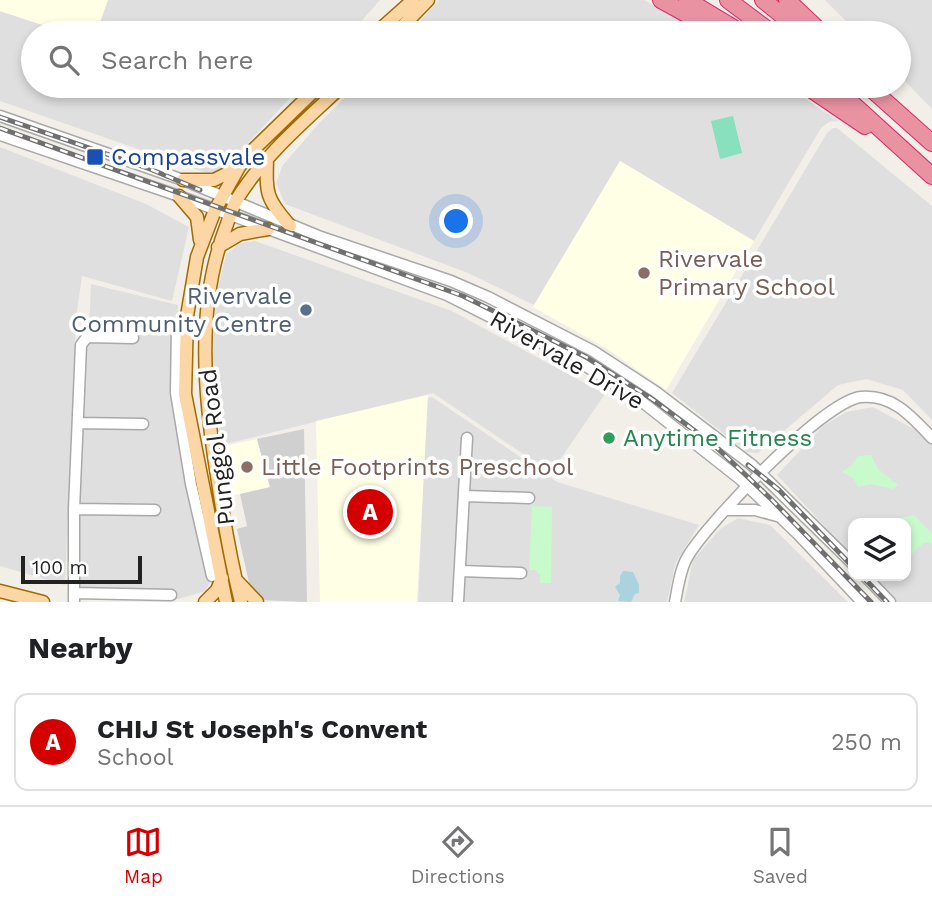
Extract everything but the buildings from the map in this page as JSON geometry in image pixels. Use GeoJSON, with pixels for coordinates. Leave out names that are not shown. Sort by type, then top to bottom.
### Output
{"type":"FeatureCollection","features":[{"type":"Feature","properties":{"kind":"highway"},"geometry":{"type":"LineString","coordinates":[[687,0],[722,21]]}},
{"type":"Feature","properties":{"kind":"highway"},"geometry":{"type":"LineString","coordinates":[[728,0],[756,21]]}},
{"type":"Feature","properties":{"kind":"highway"},"geometry":{"type":"LineString","coordinates":[[763,0],[789,21]]}},
{"type":"Feature","properties":{"kind":"highway"},"geometry":{"type":"LineString","coordinates":[[787,0],[809,21]]}},
{"type":"Feature","properties":{"kind":"highway"},"geometry":{"type":"LineString","coordinates":[[664,1],[700,21]]}},
{"type":"Feature","properties":{"kind":"highway"},"geometry":{"type":"LineString","coordinates":[[824,98],[913,159]]}},
{"type":"Feature","properties":{"kind":"highway"},"geometry":{"type":"LineString","coordinates":[[845,98],[932,176]]}},
{"type":"Feature","properties":{"kind":"highway"},"geometry":{"type":"LineString","coordinates":[[881,98],[932,143]]}},
{"type":"Feature","properties":{"kind":"main road"},"geometry":{"type":"LineString","coordinates":[[390,21],[414,0]]}},
{"type":"Feature","properties":{"kind":"main road"},"geometry":{"type":"LineString","coordinates":[[408,21],[428,0]]}},
{"type":"Feature","properties":{"kind":"main road","name":"Punggol Road"},"geometry":{"type":"LineString","coordinates":[[241,602],[223,577],[211,551],[181,393],[180,332],[187,316],[197,257],[221,196],[253,150],[307,98]]}},
{"type":"Feature","properties":{"kind":"main road","name":"Punggol Road"},"geometry":{"type":"LineString","coordinates":[[226,602],[222,508],[206,394],[207,313],[218,247],[235,201],[250,178],[330,98]]}},
{"type":"Feature","properties":{"kind":"main road"},"geometry":{"type":"LineString","coordinates":[[267,158],[266,183],[269,201],[290,226]]}},
{"type":"Feature","properties":{"kind":"main road"},"geometry":{"type":"LineString","coordinates":[[183,180],[214,180],[239,167]]}},
{"type":"Feature","properties":{"kind":"main road"},"geometry":{"type":"LineString","coordinates":[[179,196],[197,217],[201,238],[197,257]]}},
{"type":"Feature","properties":{"kind":"main road"},"geometry":{"type":"LineString","coordinates":[[218,247],[240,234],[268,229]]}},
{"type":"Feature","properties":{"kind":"main road"},"geometry":{"type":"LineString","coordinates":[[205,602],[217,590],[223,577],[257,602]]}},
{"type":"Feature","properties":{"kind":"main road"},"geometry":{"type":"LineString","coordinates":[[0,591],[43,602]]}},
{"type":"Feature","properties":{"kind":"street","name":"Rivervale Drive"},"geometry":{"type":"LineString","coordinates":[[0,116],[183,180],[290,226],[451,281],[593,351],[656,392],[761,473],[848,559]]}},
{"type":"Feature","properties":{"kind":"street","name":"Rivervale Drive"},"geometry":{"type":"LineString","coordinates":[[0,135],[179,196],[447,295],[549,346],[624,390],[697,444],[748,486],[862,602]]}},
{"type":"Feature","properties":{"kind":"street"},"geometry":{"type":"LineString","coordinates":[[133,338],[83,339],[74,509],[74,598],[171,595]]}},
{"type":"Feature","properties":{"kind":"street"},"geometry":{"type":"LineString","coordinates":[[813,424],[832,402],[851,394],[872,392],[900,399],[932,429]]}},
{"type":"Feature","properties":{"kind":"street"},"geometry":{"type":"LineString","coordinates":[[675,602],[682,568],[688,556],[726,510],[813,424],[852,399],[881,398],[900,406],[932,438]]}},
{"type":"Feature","properties":{"kind":"street"},"geometry":{"type":"LineString","coordinates":[[78,423],[143,424]]}},
{"type":"Feature","properties":{"kind":"street"},"geometry":{"type":"LineString","coordinates":[[458,602],[467,438]]}},
{"type":"Feature","properties":{"kind":"street"},"geometry":{"type":"LineString","coordinates":[[465,496],[529,498]]}},
{"type":"Feature","properties":{"kind":"street"},"geometry":{"type":"LineString","coordinates":[[74,509],[155,510]]}},
{"type":"Feature","properties":{"kind":"street"},"geometry":{"type":"LineString","coordinates":[[726,510],[755,510],[780,517]]}},
{"type":"Feature","properties":{"kind":"street"},"geometry":{"type":"LineString","coordinates":[[461,571],[521,573]]}},
{"type":"Feature","properties":{"kind":"street"},"geometry":{"type":"LineString","coordinates":[[870,581],[890,602]]}},
{"type":"Feature","properties":{"kind":"shaded area"},"geometry":{"type":"Polygon","coordinates":[[[0,0],[108,0],[100,21],[30,21],[0,11],[0,0]]]}},
{"type":"Feature","properties":{"kind":"shaded area"},"geometry":{"type":"Polygon","coordinates":[[[108,0],[380,0],[362,21],[100,21],[108,0]]]}},
{"type":"Feature","properties":{"kind":"shaded area"},"geometry":{"type":"Polygon","coordinates":[[[439,0],[644,0],[680,21],[420,21],[439,0]]]}},
{"type":"Feature","properties":{"kind":"shaded area"},"geometry":{"type":"Polygon","coordinates":[[[825,0],[932,0],[932,109],[911,87],[911,21],[846,21],[825,0]]]}},
{"type":"Feature","properties":{"kind":"shaded area"},"geometry":{"type":"Polygon","coordinates":[[[0,11],[30,21],[21,21],[21,98],[290,98],[226,167],[215,172],[204,172],[0,101],[0,11]]]}},
{"type":"Feature","properties":{"kind":"shaded area"},"geometry":{"type":"Polygon","coordinates":[[[345,98],[804,98],[838,121],[829,122],[821,128],[754,241],[620,161],[534,305],[468,273],[285,204],[276,183],[283,165],[345,98]]]}},
{"type":"Feature","properties":{"kind":"shaded area"},"geometry":{"type":"Polygon","coordinates":[[[837,128],[932,206],[932,420],[903,390],[866,379],[838,385],[758,453],[747,452],[672,393],[827,133],[837,128]]]}},
{"type":"Feature","properties":{"kind":"shaded area"},"geometry":{"type":"Polygon","coordinates":[[[0,147],[146,204],[189,227],[172,301],[82,276],[76,318],[65,585],[0,566],[0,147]]]}},
{"type":"Feature","properties":{"kind":"shaded area","name":"Rivervale Primary School"},"geometry":{"type":"Polygon","coordinates":[[[620,161],[754,241],[666,390],[606,348],[533,307],[620,161]]]}},
{"type":"Feature","properties":{"kind":"shaded area"},"geometry":{"type":"Polygon","coordinates":[[[255,241],[452,311],[605,394],[551,473],[433,393],[222,445],[212,389],[215,299],[226,255],[238,244],[255,241]]]}},
{"type":"Feature","properties":{"kind":"shaded area"},"geometry":{"type":"Polygon","coordinates":[[[91,284],[178,305],[176,393],[210,581],[206,591],[178,599],[77,596],[70,593],[80,331],[89,327],[91,284]]]}},
{"type":"Feature","properties":{"kind":"shaded area"},"geometry":{"type":"Polygon","coordinates":[[[428,395],[417,602],[320,602],[316,421],[428,395]]]}},
{"type":"Feature","properties":{"kind":"shaded area"},"geometry":{"type":"Polygon","coordinates":[[[432,397],[557,482],[699,525],[676,562],[667,602],[418,602],[427,398],[432,397]]]}},
{"type":"Feature","properties":{"kind":"shaded area"},"geometry":{"type":"Polygon","coordinates":[[[873,407],[932,439],[932,602],[895,602],[875,581],[911,581],[911,518],[848,518],[848,552],[777,475],[823,426],[846,412],[873,407]]]}},
{"type":"Feature","properties":{"kind":"shaded area"},"geometry":{"type":"Polygon","coordinates":[[[304,429],[307,602],[259,600],[251,592],[237,529],[247,526],[240,494],[270,487],[257,439],[304,429]]]}},
{"type":"Feature","properties":{"kind":"shaded area","name":"Little Footprints Preschool"},"geometry":{"type":"Polygon","coordinates":[[[257,439],[270,488],[234,495],[224,446],[257,439]]]}},
{"type":"Feature","properties":{"kind":"shaded area"},"geometry":{"type":"Polygon","coordinates":[[[738,518],[770,525],[848,602],[684,602],[693,560],[720,529],[738,518]]]}},
{"type":"Feature","properties":{"kind":"green space"},"geometry":{"type":"Polygon","coordinates":[[[733,116],[742,153],[720,159],[711,121],[733,116]]]}},
{"type":"Feature","properties":{"kind":"green space"},"geometry":{"type":"Polygon","coordinates":[[[871,455],[878,469],[898,485],[893,489],[871,484],[858,487],[854,479],[842,472],[852,465],[858,456],[871,455]]]}},
{"type":"Feature","properties":{"kind":"green space"},"geometry":{"type":"Polygon","coordinates":[[[532,506],[552,507],[551,583],[540,583],[540,575],[535,570],[529,570],[532,506]]]}},
{"type":"Feature","properties":{"kind":"green space"},"geometry":{"type":"Polygon","coordinates":[[[914,515],[932,533],[932,544],[922,544],[911,555],[911,518],[900,518],[914,515]]]}},
{"type":"Feature","properties":{"kind":"water"},"geometry":{"type":"Polygon","coordinates":[[[623,571],[633,572],[639,585],[639,593],[635,594],[631,602],[618,601],[620,595],[615,587],[620,583],[623,571]]]}},
{"type":"Feature","properties":{"kind":"railway"},"geometry":{"type":"LineString","coordinates":[[0,117],[150,169],[200,190]]}},
{"type":"Feature","properties":{"kind":"railway"},"geometry":{"type":"LineString","coordinates":[[0,128],[463,296],[586,357],[652,399],[715,446],[771,499],[871,602]]}},
{"type":"Feature","properties":{"kind":"railway"},"geometry":{"type":"LineString","coordinates":[[748,465],[779,490],[848,562]]}},
{"type":"Feature","properties":{"kind":"railway"},"geometry":{"type":"LineString","coordinates":[[867,581],[887,602]]}},
{"type":"Feature","properties":{"kind":"place","name":"Compassvale"},"geometry":{"type":"Point","coordinates":[95,157]}},
{"type":"Feature","properties":{"kind":"place","name":"Rivervale Primary School"},"geometry":{"type":"Point","coordinates":[644,273]}},
{"type":"Feature","properties":{"kind":"place","name":"Rivervale Community Centre"},"geometry":{"type":"Point","coordinates":[306,310]}},
{"type":"Feature","properties":{"kind":"place","name":"Anytime Fitness"},"geometry":{"type":"Point","coordinates":[609,438]}},
{"type":"Feature","properties":{"kind":"place","name":"Little Footprints Preschool"},"geometry":{"type":"Point","coordinates":[247,467]}},
{"type":"Feature","properties":{"kind":"place","name":"CHIJ St Joseph's Convent"},"geometry":{"type":"Point","coordinates":[370,512]}}]}
